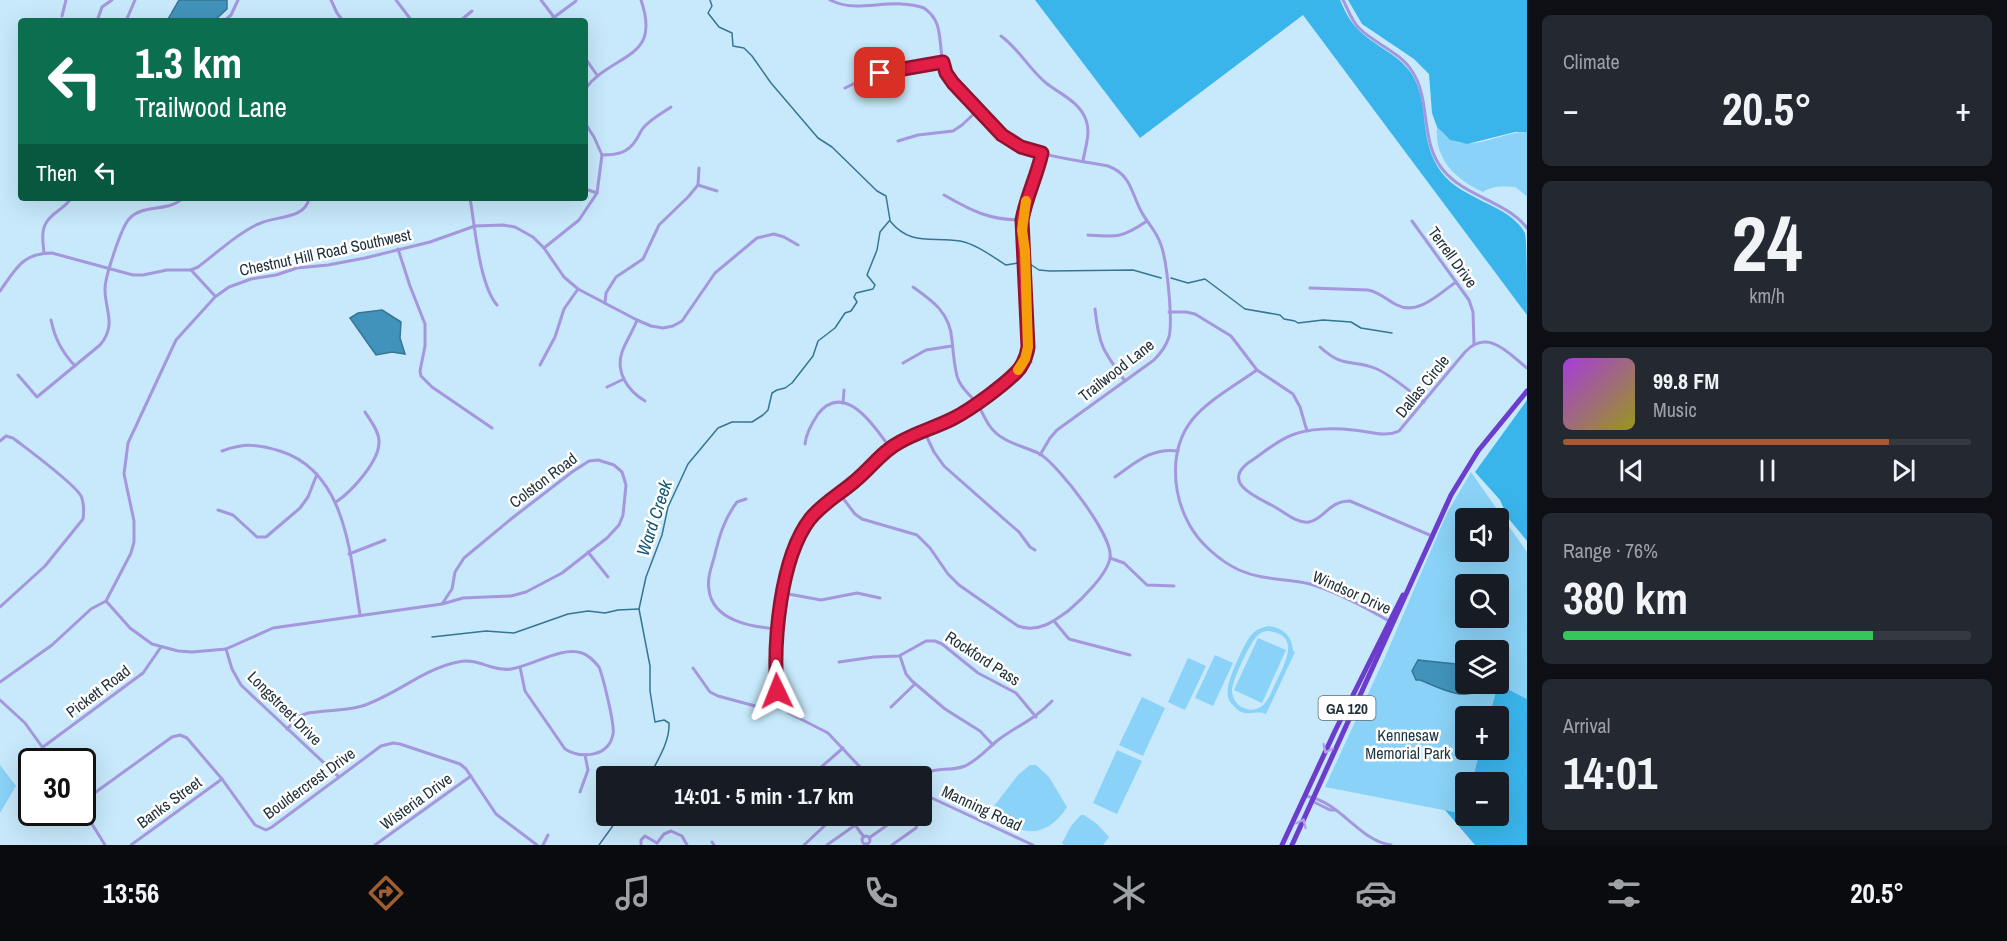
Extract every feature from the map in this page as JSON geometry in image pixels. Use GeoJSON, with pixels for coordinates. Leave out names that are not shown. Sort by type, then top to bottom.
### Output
{"type":"FeatureCollection","features":[{"type":"Feature","properties":{"kind":"highway","name":"GA 120"},"geometry":{"type":"LineString","coordinates":[[1292,845],[1451,495],[1471,461],[1527,391]]}},
{"type":"Feature","properties":{"kind":"highway","name":"GA 120"},"geometry":{"type":"LineString","coordinates":[[1282,845],[1335,731],[1392,622]]}},
{"type":"Feature","properties":{"kind":"street"},"geometry":{"type":"LineString","coordinates":[[62,16],[66,0]]}},
{"type":"Feature","properties":{"kind":"street"},"geometry":{"type":"LineString","coordinates":[[98,18],[102,6],[112,0]]}},
{"type":"Feature","properties":{"kind":"street"},"geometry":{"type":"LineString","coordinates":[[127,18],[135,0]]}},
{"type":"Feature","properties":{"kind":"street"},"geometry":{"type":"LineString","coordinates":[[228,18],[238,0]]}},
{"type":"Feature","properties":{"kind":"street"},"geometry":{"type":"LineString","coordinates":[[331,0],[341,18]]}},
{"type":"Feature","properties":{"kind":"street"},"geometry":{"type":"LineString","coordinates":[[541,0],[555,18]]}},
{"type":"Feature","properties":{"kind":"street"},"geometry":{"type":"LineString","coordinates":[[588,86],[597,75],[627,57],[640,46],[647,25],[641,0]]}},
{"type":"Feature","properties":{"kind":"street","name":"Trailwood Lane"},"geometry":{"type":"LineString","coordinates":[[830,0],[848,6],[906,2],[926,10],[940,29],[943,62],[951,80],[1007,139],[1025,149],[1108,166],[1122,174],[1130,184],[1140,210],[1157,236],[1163,252],[1169,312],[1170,333],[1163,350],[1154,360],[1054,432],[1040,455]]}},
{"type":"Feature","properties":{"kind":"street"},"geometry":{"type":"LineString","coordinates":[[866,0],[866,6]]}},
{"type":"Feature","properties":{"kind":"street"},"geometry":{"type":"LineString","coordinates":[[1343,0],[1357,27],[1394,53],[1411,69],[1421,90],[1431,146],[1442,170],[1452,180],[1504,210],[1527,228]]}},
{"type":"Feature","properties":{"kind":"street"},"geometry":{"type":"LineString","coordinates":[[398,1],[410,18]]}},
{"type":"Feature","properties":{"kind":"street"},"geometry":{"type":"LineString","coordinates":[[557,18],[576,1]]}},
{"type":"Feature","properties":{"kind":"street"},"geometry":{"type":"LineString","coordinates":[[464,18],[472,11]]}},
{"type":"Feature","properties":{"kind":"street"},"geometry":{"type":"LineString","coordinates":[[1001,36],[1018,50],[1045,82],[1072,101],[1082,112],[1088,126],[1083,161]]}},
{"type":"Feature","properties":{"kind":"street"},"geometry":{"type":"LineString","coordinates":[[588,62],[597,75]]}},
{"type":"Feature","properties":{"kind":"street"},"geometry":{"type":"LineString","coordinates":[[845,88],[874,74],[943,62]]}},
{"type":"Feature","properties":{"kind":"street"},"geometry":{"type":"LineString","coordinates":[[602,155],[616,155],[624,152],[636,140],[643,128],[671,107]]}},
{"type":"Feature","properties":{"kind":"street"},"geometry":{"type":"LineString","coordinates":[[898,141],[918,135],[953,131],[978,110]]}},
{"type":"Feature","properties":{"kind":"street"},"geometry":{"type":"LineString","coordinates":[[544,248],[579,220],[597,193],[602,155],[588,128]]}},
{"type":"Feature","properties":{"kind":"street"},"geometry":{"type":"LineString","coordinates":[[859,766],[824,730],[792,715],[780,700],[777,686],[777,630],[791,559],[800,536],[816,512],[856,480],[890,448],[924,430],[954,418],[977,404],[1013,375],[1025,359],[1028,341],[1022,220],[1025,203],[1038,171],[1042,153]]}},
{"type":"Feature","properties":{"kind":"street"},"geometry":{"type":"LineString","coordinates":[[605,303],[606,293],[616,277],[643,259],[659,225],[681,205],[698,184],[699,168]]}},
{"type":"Feature","properties":{"kind":"street"},"geometry":{"type":"LineString","coordinates":[[698,184],[717,191]]}},
{"type":"Feature","properties":{"kind":"street"},"geometry":{"type":"LineString","coordinates":[[588,190],[597,193]]}},
{"type":"Feature","properties":{"kind":"street"},"geometry":{"type":"LineString","coordinates":[[944,195],[980,215],[1004,220],[1022,220]]}},
{"type":"Feature","properties":{"kind":"street"},"geometry":{"type":"LineString","coordinates":[[44,253],[43,235],[46,222],[69,201]]}},
{"type":"Feature","properties":{"kind":"street"},"geometry":{"type":"LineString","coordinates":[[18,375],[37,397],[107,338],[110,321],[105,288],[120,237],[129,219],[140,211],[172,205],[178,201]]}},
{"type":"Feature","properties":{"kind":"street"},"geometry":{"type":"LineString","coordinates":[[0,291],[21,262],[30,256],[44,253],[52,253],[122,273],[143,275],[167,270],[191,270],[261,223],[297,213],[304,208],[308,201]]}},
{"type":"Feature","properties":{"kind":"street"},"geometry":{"type":"LineString","coordinates":[[471,201],[486,283],[491,299],[496,305]]}},
{"type":"Feature","properties":{"kind":"street"},"geometry":{"type":"LineString","coordinates":[[1088,235],[1121,236],[1147,221]]}},
{"type":"Feature","properties":{"kind":"street","name":"Terrell Drive"},"geometry":{"type":"LineString","coordinates":[[1412,221],[1472,306],[1474,344]]}},
{"type":"Feature","properties":{"kind":"street","name":"Chestnut Hill Road Southwest"},"geometry":{"type":"LineString","coordinates":[[0,682],[52,645],[91,609],[106,601],[131,553],[134,542],[134,521],[124,474],[128,443],[176,340],[215,297],[229,287],[297,268],[345,262],[430,242],[475,226],[515,227],[533,237],[544,248],[564,277],[578,289],[637,320],[658,328],[673,326],[682,321],[715,273],[757,238],[774,234],[798,245]]}},
{"type":"Feature","properties":{"kind":"street"},"geometry":{"type":"LineString","coordinates":[[398,249],[425,324],[421,376],[429,385],[492,428]]}},
{"type":"Feature","properties":{"kind":"street"},"geometry":{"type":"LineString","coordinates":[[191,270],[215,297]]}},
{"type":"Feature","properties":{"kind":"street"},"geometry":{"type":"LineString","coordinates":[[1310,288],[1368,290],[1400,306],[1411,308],[1424,304],[1456,282]]}},
{"type":"Feature","properties":{"kind":"street"},"geometry":{"type":"LineString","coordinates":[[839,493],[855,514],[862,519],[917,535],[959,585],[1018,626],[1035,629],[1054,621],[1070,609],[1096,583],[1110,558],[1108,543],[1101,528],[1062,475],[1040,455],[1010,442],[990,427],[977,404],[960,384],[951,331],[945,314],[930,298],[913,287]]}},
{"type":"Feature","properties":{"kind":"street"},"geometry":{"type":"LineString","coordinates":[[540,365],[555,337],[564,309],[578,289]]}},
{"type":"Feature","properties":{"kind":"street"},"geometry":{"type":"LineString","coordinates":[[1095,309],[1101,347],[1125,381]]}},
{"type":"Feature","properties":{"kind":"street"},"geometry":{"type":"LineString","coordinates":[[1169,312],[1195,314],[1228,333],[1257,370],[1293,394],[1300,407],[1307,431]]}},
{"type":"Feature","properties":{"kind":"street"},"geometry":{"type":"LineString","coordinates":[[51,320],[60,346],[75,366]]}},
{"type":"Feature","properties":{"kind":"street"},"geometry":{"type":"LineString","coordinates":[[637,320],[621,356],[621,371],[632,393],[645,401]]}},
{"type":"Feature","properties":{"kind":"street"},"geometry":{"type":"LineString","coordinates":[[1474,344],[1486,342],[1496,344],[1527,368]]}},
{"type":"Feature","properties":{"kind":"street","name":"Dallas Circle"},"geometry":{"type":"LineString","coordinates":[[1432,536],[1357,502],[1350,501],[1336,503],[1317,519],[1303,522],[1242,488],[1239,477],[1245,465],[1289,436],[1307,431],[1351,430],[1381,435],[1393,434],[1404,428],[1474,344]]}},
{"type":"Feature","properties":{"kind":"street"},"geometry":{"type":"LineString","coordinates":[[903,363],[926,351],[952,346]]}},
{"type":"Feature","properties":{"kind":"street"},"geometry":{"type":"LineString","coordinates":[[1320,347],[1340,362],[1368,366],[1383,372],[1425,402]]}},
{"type":"Feature","properties":{"kind":"street"},"geometry":{"type":"LineString","coordinates":[[1025,359],[1031,362]]}},
{"type":"Feature","properties":{"kind":"street","name":"Windsor Drive"},"geometry":{"type":"LineString","coordinates":[[1257,370],[1197,414],[1183,434],[1178,451],[1176,485],[1186,518],[1196,535],[1233,567],[1267,579],[1314,585],[1392,622]]}},
{"type":"Feature","properties":{"kind":"street"},"geometry":{"type":"LineString","coordinates":[[607,387],[624,379]]}},
{"type":"Feature","properties":{"kind":"street"},"geometry":{"type":"LineString","coordinates":[[843,403],[844,390]]}},
{"type":"Feature","properties":{"kind":"street"},"geometry":{"type":"LineString","coordinates":[[805,444],[807,432],[821,410],[830,405],[843,403],[849,404],[865,416],[890,448]]}},
{"type":"Feature","properties":{"kind":"street"},"geometry":{"type":"LineString","coordinates":[[336,502],[346,495],[376,458],[378,436],[365,411]]}},
{"type":"Feature","properties":{"kind":"street"},"geometry":{"type":"LineString","coordinates":[[924,430],[934,452],[953,475],[1019,532],[1035,550]]}},
{"type":"Feature","properties":{"kind":"street"},"geometry":{"type":"LineString","coordinates":[[0,441],[6,436],[13,438],[63,478],[81,496],[84,515],[45,566],[0,607]]}},
{"type":"Feature","properties":{"kind":"street"},"geometry":{"type":"LineString","coordinates":[[222,451],[245,444],[263,446],[297,457],[317,474],[336,502],[340,514],[360,614]]}},
{"type":"Feature","properties":{"kind":"street"},"geometry":{"type":"LineString","coordinates":[[1115,477],[1152,452],[1178,451]]}},
{"type":"Feature","properties":{"kind":"street","name":"Colston Road"},"geometry":{"type":"LineString","coordinates":[[106,601],[130,628],[152,644],[192,652],[226,649],[273,628],[442,604],[463,598],[511,596],[526,592],[562,573],[607,538],[619,525],[624,507],[626,485],[622,472],[603,460],[588,461],[572,472],[484,541],[458,566],[452,589],[442,604]]}},
{"type":"Feature","properties":{"kind":"street"},"geometry":{"type":"LineString","coordinates":[[218,510],[233,515],[257,537],[266,537],[300,508],[308,497],[317,474]]}},
{"type":"Feature","properties":{"kind":"street"},"geometry":{"type":"LineString","coordinates":[[746,499],[737,502],[723,525],[710,572],[709,590],[715,603],[731,619],[750,627],[777,630]]}},
{"type":"Feature","properties":{"kind":"street"},"geometry":{"type":"LineString","coordinates":[[349,554],[385,540]]}},
{"type":"Feature","properties":{"kind":"street"},"geometry":{"type":"LineString","coordinates":[[588,552],[608,577]]}},
{"type":"Feature","properties":{"kind":"street"},"geometry":{"type":"LineString","coordinates":[[1110,558],[1124,563],[1147,585],[1174,586]]}},
{"type":"Feature","properties":{"kind":"street"},"geometry":{"type":"LineString","coordinates":[[783,593],[821,600],[857,594],[880,598]]}},
{"type":"Feature","properties":{"kind":"street"},"geometry":{"type":"LineString","coordinates":[[1054,621],[1069,639],[1130,655]]}},
{"type":"Feature","properties":{"kind":"street","name":"Rockford Pass"},"geometry":{"type":"LineString","coordinates":[[839,662],[866,657],[900,656],[923,642],[933,641],[940,643],[978,673],[1016,693],[1036,717]]}},
{"type":"Feature","properties":{"kind":"street","name":"Pickett Road"},"geometry":{"type":"LineString","coordinates":[[43,747],[143,673],[160,647]]}},
{"type":"Feature","properties":{"kind":"street","name":"Longstreet Drive"},"geometry":{"type":"LineString","coordinates":[[226,649],[232,669],[241,685],[339,777]]}},
{"type":"Feature","properties":{"kind":"street"},"geometry":{"type":"LineString","coordinates":[[287,729],[300,716],[363,706],[433,670],[452,663],[473,661],[499,669],[520,667],[568,651],[584,653],[598,666],[614,725],[613,736],[608,745],[600,753],[585,755],[571,753],[565,749],[525,691],[520,667]]}},
{"type":"Feature","properties":{"kind":"street"},"geometry":{"type":"LineString","coordinates":[[900,656],[906,674],[915,684],[948,711],[980,730],[993,745]]}},
{"type":"Feature","properties":{"kind":"street"},"geometry":{"type":"LineString","coordinates":[[693,668],[710,692],[718,696],[759,707],[780,700]]}},
{"type":"Feature","properties":{"kind":"street"},"geometry":{"type":"LineString","coordinates":[[891,707],[915,684]]}},
{"type":"Feature","properties":{"kind":"street"},"geometry":{"type":"LineString","coordinates":[[0,700],[25,723],[43,747]]}},
{"type":"Feature","properties":{"kind":"street"},"geometry":{"type":"LineString","coordinates":[[932,772],[963,767],[972,762],[993,745],[1036,717],[1052,701]]}},
{"type":"Feature","properties":{"kind":"street","name":"Bouldercrest Drive"},"geometry":{"type":"LineString","coordinates":[[96,792],[176,735],[187,738],[222,779],[255,825],[266,830],[381,746],[393,743],[455,762],[466,769],[496,814],[537,845]]}},
{"type":"Feature","properties":{"kind":"street"},"geometry":{"type":"LineString","coordinates":[[823,766],[843,747]]}},
{"type":"Feature","properties":{"kind":"street"},"geometry":{"type":"LineString","coordinates":[[580,792],[588,770],[585,755]]}},
{"type":"Feature","properties":{"kind":"street","name":"Wisteria Drive"},"geometry":{"type":"LineString","coordinates":[[375,845],[471,776]]}},
{"type":"Feature","properties":{"kind":"street","name":"Banks Street"},"geometry":{"type":"LineString","coordinates":[[131,845],[222,779]]}},
{"type":"Feature","properties":{"kind":"street"},"geometry":{"type":"LineString","coordinates":[[1306,796],[1330,810],[1336,810],[1371,838],[1391,845]]}},
{"type":"Feature","properties":{"kind":"street","name":"Manning Road"},"geometry":{"type":"LineString","coordinates":[[932,798],[1033,845]]}},
{"type":"Feature","properties":{"kind":"street"},"geometry":{"type":"LineString","coordinates":[[93,826],[105,845]]}},
{"type":"Feature","properties":{"kind":"street"},"geometry":{"type":"LineString","coordinates":[[804,845],[824,826]]}},
{"type":"Feature","properties":{"kind":"street"},"geometry":{"type":"LineString","coordinates":[[827,845],[854,826]]}},
{"type":"Feature","properties":{"kind":"street"},"geometry":{"type":"LineString","coordinates":[[856,826],[864,837],[869,838],[886,826]]}},
{"type":"Feature","properties":{"kind":"street"},"geometry":{"type":"LineString","coordinates":[[892,845],[917,826]]}},
{"type":"Feature","properties":{"kind":"street"},"geometry":{"type":"LineString","coordinates":[[640,845],[645,836],[657,844],[664,834],[671,831],[682,836],[687,844]]}},
{"type":"Feature","properties":{"kind":"street"},"geometry":{"type":"LineString","coordinates":[[543,845],[548,835]]}},
{"type":"Feature","properties":{"kind":"street"},"geometry":{"type":"LineString","coordinates":[[864,837],[861,844],[869,844],[869,838]]}},
{"type":"Feature","properties":{"kind":"green space"},"geometry":{"type":"Polygon","coordinates":[[[1437,127],[1445,136],[1460,143],[1479,142],[1527,132],[1527,196],[1514,187],[1494,188],[1483,192],[1456,175],[1439,149],[1437,127]]]}},
{"type":"Feature","properties":{"kind":"green space","name":"Kennesaw Memorial Park"},"geometry":{"type":"Polygon","coordinates":[[[1471,472],[1496,508],[1455,508],[1455,562],[1509,562],[1509,526],[1527,552],[1527,699],[1509,690],[1509,640],[1455,640],[1455,694],[1495,694],[1492,706],[1455,706],[1455,760],[1478,760],[1475,772],[1455,772],[1455,812],[1325,787],[1385,657],[1447,513],[1471,472]]]}},
{"type":"Feature","properties":{"kind":"green space"},"geometry":{"type":"Polygon","coordinates":[[[1269,626],[1286,634],[1295,652],[1266,714],[1242,712],[1229,699],[1229,683],[1250,637],[1256,630],[1269,626]],[[1269,631],[1261,633],[1246,654],[1232,690],[1235,701],[1241,707],[1251,710],[1258,708],[1270,695],[1288,652],[1285,638],[1269,631]]]}},
{"type":"Feature","properties":{"kind":"green space"},"geometry":{"type":"Polygon","coordinates":[[[1258,638],[1286,650],[1262,703],[1234,690],[1258,638]]]}},
{"type":"Feature","properties":{"kind":"green space"},"geometry":{"type":"Polygon","coordinates":[[[1215,655],[1233,663],[1213,706],[1195,698],[1215,655]]]}},
{"type":"Feature","properties":{"kind":"green space"},"geometry":{"type":"Polygon","coordinates":[[[1188,658],[1206,666],[1185,710],[1168,702],[1188,658]]]}},
{"type":"Feature","properties":{"kind":"green space"},"geometry":{"type":"Polygon","coordinates":[[[1142,697],[1165,708],[1143,756],[1119,745],[1142,697]]]}},
{"type":"Feature","properties":{"kind":"green space"},"geometry":{"type":"Polygon","coordinates":[[[1117,750],[1142,761],[1117,814],[1093,803],[1117,750]]]}},
{"type":"Feature","properties":{"kind":"green space"},"geometry":{"type":"Polygon","coordinates":[[[0,765],[16,786],[0,813],[0,765]]]}},
{"type":"Feature","properties":{"kind":"green space"},"geometry":{"type":"Polygon","coordinates":[[[1030,765],[1036,765],[1049,777],[1067,807],[1050,825],[1031,831],[1021,830],[1012,825],[994,806],[1018,775],[1030,765]]]}},
{"type":"Feature","properties":{"kind":"green space"},"geometry":{"type":"Polygon","coordinates":[[[1081,815],[1097,824],[1109,837],[1103,845],[1064,845],[1062,843],[1071,826],[1081,815]]]}},
{"type":"Feature","properties":{"kind":"shaded area"},"geometry":{"type":"Polygon","coordinates":[[[179,0],[227,0],[227,9],[217,18],[169,18],[179,0]]]}},
{"type":"Feature","properties":{"kind":"shaded area"},"geometry":{"type":"Polygon","coordinates":[[[1035,0],[1340,0],[1356,27],[1370,40],[1403,63],[1414,78],[1422,101],[1430,149],[1442,173],[1460,189],[1506,214],[1517,222],[1525,233],[1527,315],[1303,15],[1140,138],[1035,0]]]}},
{"type":"Feature","properties":{"kind":"shaded area"},"geometry":{"type":"Polygon","coordinates":[[[1348,0],[1527,0],[1527,132],[1515,132],[1467,144],[1450,140],[1437,127],[1432,113],[1429,74],[1414,59],[1362,24],[1348,0]]]}},
{"type":"Feature","properties":{"kind":"shaded area"},"geometry":{"type":"Polygon","coordinates":[[[382,310],[401,322],[400,338],[405,354],[392,352],[376,355],[350,318],[358,313],[382,310]]]}},
{"type":"Feature","properties":{"kind":"shaded area"},"geometry":{"type":"Polygon","coordinates":[[[1527,400],[1527,541],[1509,519],[1509,508],[1504,508],[1500,500],[1475,472],[1527,400]]]}},
{"type":"Feature","properties":{"kind":"shaded area"},"geometry":{"type":"Polygon","coordinates":[[[1418,660],[1455,664],[1455,693],[1416,680],[1412,671],[1418,660]]]}},
{"type":"Feature","properties":{"kind":"shaded area"},"geometry":{"type":"Polygon","coordinates":[[[1509,690],[1527,699],[1527,845],[1475,845],[1459,826],[1509,826],[1509,772],[1475,772],[1478,760],[1509,760],[1509,706],[1492,706],[1495,694],[1509,694],[1509,690]]]}},
{"type":"Feature","properties":{"kind":"shaded area"},"geometry":{"type":"Polygon","coordinates":[[[1445,810],[1455,812],[1455,822],[1445,810]]]}},
{"type":"Feature","properties":{"kind":"waterway","name":"Ward Creek"},"geometry":{"type":"LineString","coordinates":[[655,766],[665,744],[669,723],[664,720],[655,722],[650,691],[650,666],[639,609],[646,577],[662,535],[668,507],[688,464],[718,428],[732,422],[752,422],[763,415],[768,410],[772,393],[792,383],[813,356],[818,341],[835,328],[845,313],[851,311],[857,302],[854,297],[856,293],[873,289],[875,285],[867,275],[877,250],[880,232],[890,220],[886,196],[877,191],[832,147],[818,138],[744,48],[733,46],[732,33],[719,27],[708,13],[712,6],[710,0]]}},
{"type":"Feature","properties":{"kind":"waterway"},"geometry":{"type":"LineString","coordinates":[[890,221],[898,229],[914,237],[960,241],[978,248],[1006,265],[1018,263]]}},
{"type":"Feature","properties":{"kind":"waterway"},"geometry":{"type":"LineString","coordinates":[[1030,264],[1039,270],[1133,270],[1161,278]]}},
{"type":"Feature","properties":{"kind":"waterway"},"geometry":{"type":"LineString","coordinates":[[1171,278],[1188,283],[1205,279],[1245,309],[1280,315],[1284,319],[1298,323],[1323,320],[1351,322],[1361,328],[1392,333]]}},
{"type":"Feature","properties":{"kind":"waterway"},"geometry":{"type":"LineString","coordinates":[[432,637],[486,631],[514,633],[568,614],[639,609]]}},
{"type":"Feature","properties":{"kind":"waterway","name":"Ward Creek"},"geometry":{"type":"LineString","coordinates":[[599,845],[613,826]]}},
{"type":"Feature","properties":{"kind":"slow traffic"},"geometry":{"type":"LineString","coordinates":[[1018,370],[1025,359],[1028,347],[1024,278],[1025,251],[1022,230],[1026,201]]}},
{"type":"Feature","properties":{"kind":"route"},"geometry":{"type":"LineString","coordinates":[[777,691],[778,618],[791,559],[796,543],[807,523],[827,502],[856,480],[890,448],[960,415],[977,404],[1018,370],[1025,359],[1028,347],[1022,220],[1025,203],[1034,183],[1042,153],[1025,149],[1002,135],[953,83],[946,73],[943,62],[880,73]]}}]}
